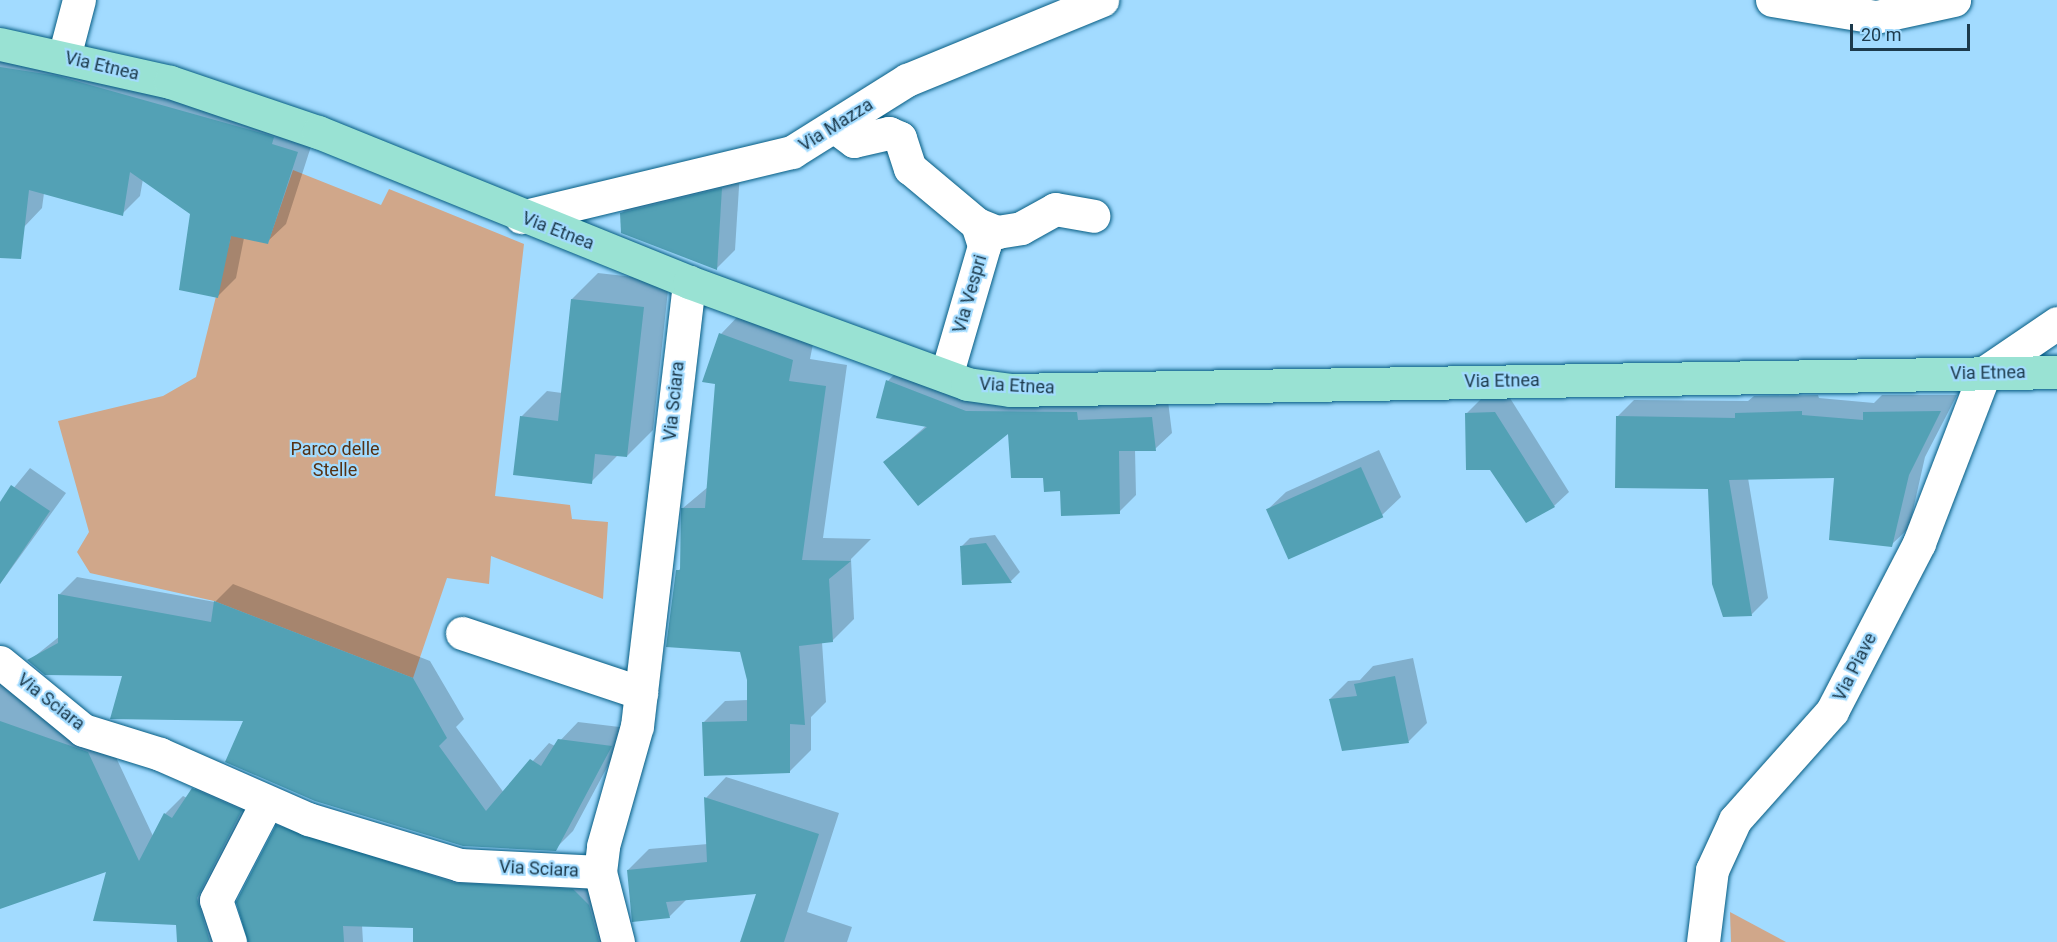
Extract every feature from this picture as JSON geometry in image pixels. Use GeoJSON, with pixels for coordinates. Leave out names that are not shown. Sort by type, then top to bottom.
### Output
{"type":"FeatureCollection","features":[{"type":"Feature","properties":{"kind":"main road","name":"Via Etnea"},"geometry":{"type":"LineString","coordinates":[[0,44],[170,82],[318,132],[520,217],[967,384],[1010,390],[2057,372]]}},
{"type":"Feature","properties":{"kind":"street"},"geometry":{"type":"LineString","coordinates":[[64,57],[79,0]]}},
{"type":"Feature","properties":{"kind":"street","name":"Via Mazza"},"geometry":{"type":"LineString","coordinates":[[520,217],[792,152],[907,80],[1102,0]]}},
{"type":"Feature","properties":{"kind":"street"},"geometry":{"type":"LineString","coordinates":[[1772,0],[1876,17],[1954,0]]}},
{"type":"Feature","properties":{"kind":"street"},"geometry":{"type":"LineString","coordinates":[[834,126],[854,141],[889,133],[900,138],[910,168],[977,224],[997,232],[1021,228],[1055,209],[1093,216]]}},
{"type":"Feature","properties":{"kind":"street","name":"Via Vespri"},"geometry":{"type":"LineString","coordinates":[[946,376],[984,246],[977,224]]}},
{"type":"Feature","properties":{"kind":"street","name":"Via Sciara"},"geometry":{"type":"LineString","coordinates":[[0,662],[83,730],[160,754],[308,819],[460,865],[600,872],[603,846],[638,726],[689,282]]}},
{"type":"Feature","properties":{"kind":"street"},"geometry":{"type":"LineString","coordinates":[[1985,372],[2057,323]]}},
{"type":"Feature","properties":{"kind":"street","name":"Via Piave"},"geometry":{"type":"LineString","coordinates":[[1703,942],[1712,870],[1735,820],[1832,711],[1919,543],[1985,372]]}},
{"type":"Feature","properties":{"kind":"street"},"geometry":{"type":"LineString","coordinates":[[462,633],[641,693]]}},
{"type":"Feature","properties":{"kind":"street"},"geometry":{"type":"LineString","coordinates":[[231,942],[216,900],[267,802]]}},
{"type":"Feature","properties":{"kind":"street"},"geometry":{"type":"LineString","coordinates":[[600,872],[618,942]]}},
{"type":"Feature","properties":{"kind":"green space","name":"Parco delle Stelle"},"geometry":{"type":"Polygon","coordinates":[[[293,170],[381,205],[389,189],[524,244],[495,496],[570,505],[572,519],[608,522],[603,599],[491,556],[489,584],[447,578],[413,678],[214,601],[90,573],[77,552],[89,532],[58,421],[163,396],[196,377],[231,236],[248,236],[268,243],[293,170]]]}},
{"type":"Feature","properties":{"kind":"green space"},"geometry":{"type":"Polygon","coordinates":[[[1730,912],[1786,942],[1731,942],[1730,912]]]}},
{"type":"Feature","properties":{"kind":"building"},"geometry":{"type":"Polygon","coordinates":[[[0,67],[58,76],[265,134],[274,137],[272,144],[298,152],[268,244],[231,236],[218,298],[179,290],[190,214],[130,172],[123,216],[29,190],[21,259],[0,258],[0,67]]]}},
{"type":"Feature","properties":{"kind":"building"},"geometry":{"type":"Polygon","coordinates":[[[722,188],[717,270],[621,233],[620,213],[722,188]]]}},
{"type":"Feature","properties":{"kind":"building"},"geometry":{"type":"Polygon","coordinates":[[[571,299],[644,307],[627,457],[595,454],[592,484],[513,475],[520,416],[558,421],[571,299]]]}},
{"type":"Feature","properties":{"kind":"building"},"geometry":{"type":"Polygon","coordinates":[[[719,333],[793,360],[789,381],[826,386],[802,560],[851,561],[829,579],[833,642],[799,646],[805,725],[790,724],[790,773],[704,776],[702,722],[747,721],[747,680],[740,652],[666,647],[676,570],[680,570],[681,508],[705,508],[715,384],[702,382],[719,333]]]}},
{"type":"Feature","properties":{"kind":"building"},"geometry":{"type":"Polygon","coordinates":[[[886,380],[966,411],[1077,412],[1078,420],[1152,417],[1156,451],[1119,451],[1120,514],[1061,516],[1060,491],[1044,492],[1043,478],[1011,478],[1008,434],[918,506],[883,462],[927,427],[876,418],[886,380]]]}},
{"type":"Feature","properties":{"kind":"building"},"geometry":{"type":"Polygon","coordinates":[[[1802,411],[1802,415],[1863,420],[1863,412],[1941,411],[1909,475],[1892,547],[1829,540],[1834,478],[1729,480],[1752,616],[1723,617],[1712,584],[1708,489],[1615,488],[1616,416],[1735,418],[1735,413],[1802,411]]]}},
{"type":"Feature","properties":{"kind":"building"},"geometry":{"type":"Polygon","coordinates":[[[1495,412],[1555,507],[1526,523],[1490,470],[1466,470],[1465,413],[1495,412]]]}},
{"type":"Feature","properties":{"kind":"building"},"geometry":{"type":"Polygon","coordinates":[[[1361,467],[1383,517],[1288,560],[1266,509],[1361,467]]]}},
{"type":"Feature","properties":{"kind":"building"},"geometry":{"type":"Polygon","coordinates":[[[11,485],[50,511],[0,584],[0,502],[11,485]]]}},
{"type":"Feature","properties":{"kind":"building"},"geometry":{"type":"Polygon","coordinates":[[[986,543],[1012,583],[962,585],[960,546],[986,543]]]}},
{"type":"Feature","properties":{"kind":"building"},"geometry":{"type":"Polygon","coordinates":[[[58,594],[211,622],[214,601],[413,678],[447,738],[439,746],[486,811],[530,759],[541,766],[558,739],[612,746],[556,851],[463,846],[315,801],[225,762],[243,721],[110,719],[122,676],[45,675],[27,660],[58,643],[58,594]]]}},
{"type":"Feature","properties":{"kind":"building"},"geometry":{"type":"Polygon","coordinates":[[[1395,676],[1409,743],[1342,751],[1329,699],[1357,696],[1354,684],[1395,676]]]}},
{"type":"Feature","properties":{"kind":"building"},"geometry":{"type":"Polygon","coordinates":[[[0,721],[88,752],[139,861],[164,813],[172,818],[192,788],[242,810],[197,898],[210,942],[177,942],[176,925],[93,921],[106,872],[0,909],[0,721]]]}},
{"type":"Feature","properties":{"kind":"building"},"geometry":{"type":"Polygon","coordinates":[[[704,797],[819,834],[784,942],[740,942],[756,894],[666,902],[670,918],[632,922],[627,870],[707,862],[704,797]]]}},
{"type":"Feature","properties":{"kind":"building"},"geometry":{"type":"Polygon","coordinates":[[[276,825],[455,883],[573,889],[589,905],[599,942],[413,942],[413,928],[343,926],[344,942],[248,942],[236,902],[276,825]]]}}]}
